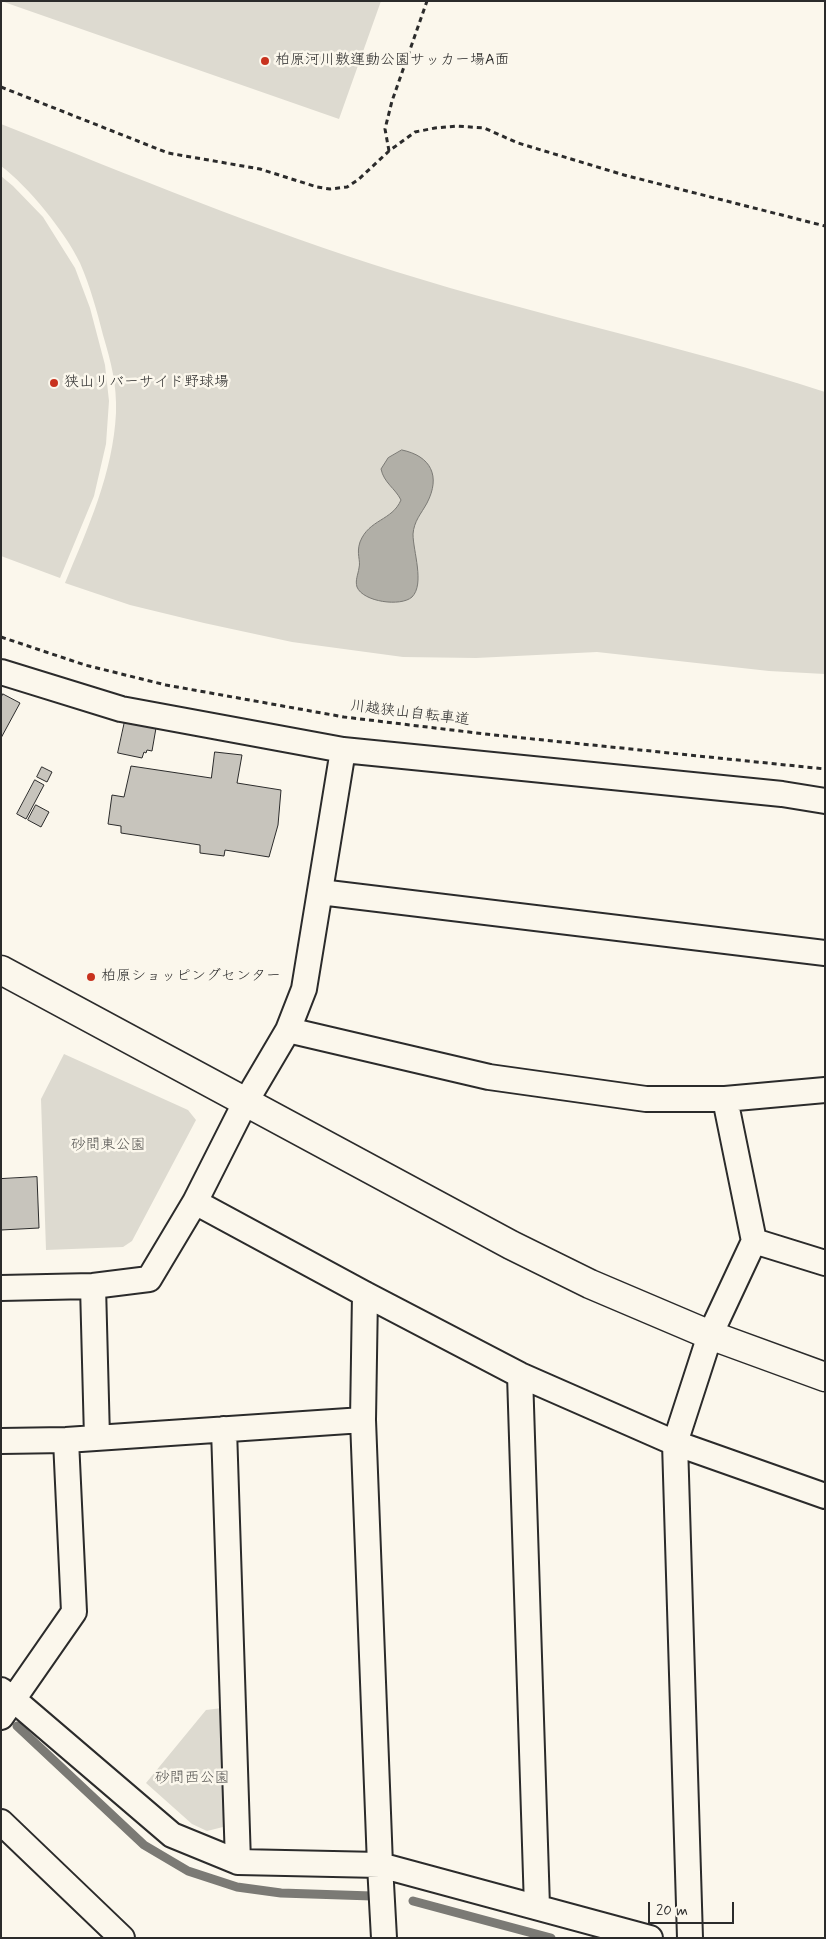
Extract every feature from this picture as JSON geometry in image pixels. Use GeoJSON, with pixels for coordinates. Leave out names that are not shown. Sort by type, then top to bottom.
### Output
{"type":"FeatureCollection","features":[{"type":"Feature","properties":{"kind":"street"},"geometry":{"type":"LineString","coordinates":[[1,672],[121,709],[343,750],[782,794],[825,801]]}},
{"type":"Feature","properties":{"kind":"street"},"geometry":{"type":"LineString","coordinates":[[1,1288],[93,1286],[149,1280],[195,1202],[245,1103],[288,1030],[304,989],[343,750]]}},
{"type":"Feature","properties":{"kind":"street"},"geometry":{"type":"LineString","coordinates":[[320,892],[825,953]]}},
{"type":"Feature","properties":{"kind":"street"},"geometry":{"type":"LineString","coordinates":[[1,970],[245,1103],[529,1254],[590,1284],[710,1335],[825,1377]]}},
{"type":"Feature","properties":{"kind":"street"},"geometry":{"type":"LineString","coordinates":[[288,1030],[489,1077],[646,1099],[725,1099],[825,1090]]}},
{"type":"Feature","properties":{"kind":"street"},"geometry":{"type":"LineString","coordinates":[[690,1938],[675,1443],[710,1335],[754,1241],[725,1099]]}},
{"type":"Feature","properties":{"kind":"street"},"geometry":{"type":"LineString","coordinates":[[195,1202],[364,1294],[520,1375],[675,1443],[825,1496]]}},
{"type":"Feature","properties":{"kind":"street"},"geometry":{"type":"LineString","coordinates":[[754,1241],[825,1263]]}},
{"type":"Feature","properties":{"kind":"street"},"geometry":{"type":"LineString","coordinates":[[93,1286],[97,1438]]}},
{"type":"Feature","properties":{"kind":"street"},"geometry":{"type":"LineString","coordinates":[[364,1294],[363,1420],[384,1938]]}},
{"type":"Feature","properties":{"kind":"street"},"geometry":{"type":"LineString","coordinates":[[520,1375],[537,1907]]}},
{"type":"Feature","properties":{"kind":"street"},"geometry":{"type":"LineString","coordinates":[[1,1441],[66,1440],[363,1420]]}},
{"type":"Feature","properties":{"kind":"street"},"geometry":{"type":"LineString","coordinates":[[224,1429],[238,1862]]}},
{"type":"Feature","properties":{"kind":"street"},"geometry":{"type":"LineString","coordinates":[[66,1440],[74,1612],[5,1702],[172,1836],[238,1862],[380,1865],[650,1938]]}},
{"type":"Feature","properties":{"kind":"street"},"geometry":{"type":"LineString","coordinates":[[1,1822],[122,1938]]}},
{"type":"Feature","properties":{"kind":"path"},"geometry":{"type":"LineString","coordinates":[[389,151],[385,128],[392,101],[427,1]]}},
{"type":"Feature","properties":{"kind":"path"},"geometry":{"type":"LineString","coordinates":[[1,86],[168,153],[260,169],[317,187],[330,189],[347,187],[359,179],[389,151],[415,132],[457,126],[484,128],[518,143],[624,175],[825,226]]}},
{"type":"Feature","properties":{"kind":"path","name":"川越狭山自転車道"},"geometry":{"type":"LineString","coordinates":[[1,637],[85,665],[166,685],[344,718],[825,769]]}},
{"type":"Feature","properties":{"kind":"green space","name":"柏原河川敷運動公園サッカー場A面"},"geometry":{"type":"Polygon","coordinates":[[[1,1],[381,1],[339,119],[1,1]]]}},
{"type":"Feature","properties":{"kind":"green space"},"geometry":{"type":"Polygon","coordinates":[[[1,124],[198,202],[347,256],[450,288],[718,360],[825,392],[825,674],[769,671],[597,652],[476,658],[403,657],[292,642],[204,623],[130,605],[65,583],[105,479],[114,435],[116,413],[113,373],[96,308],[74,251],[56,224],[23,185],[1,166],[1,124]]]}},
{"type":"Feature","properties":{"kind":"green space","name":"狭山リバーサイド野球場"},"geometry":{"type":"Polygon","coordinates":[[[1,176],[43,217],[75,268],[90,308],[105,365],[109,401],[106,444],[94,496],[60,578],[1,556],[1,176]]]}},
{"type":"Feature","properties":{"kind":"green space","name":"砂間東公園"},"geometry":{"type":"Polygon","coordinates":[[[64,1054],[188,1110],[196,1120],[132,1241],[123,1247],[46,1250],[41,1099],[64,1054]]]}},
{"type":"Feature","properties":{"kind":"green space","name":"砂間西公園"},"geometry":{"type":"Polygon","coordinates":[[[222,1708],[227,1826],[207,1831],[192,1824],[146,1783],[206,1710],[222,1708]]]}},
{"type":"Feature","properties":{"kind":"shaded area"},"geometry":{"type":"Polygon","coordinates":[[[402,450],[420,457],[426,462],[431,469],[433,484],[427,503],[416,521],[413,534],[418,576],[416,591],[407,600],[391,602],[367,596],[357,587],[356,580],[359,565],[359,546],[364,534],[392,512],[401,500],[382,474],[381,469],[388,458],[402,450]]]}},
{"type":"Feature","properties":{"kind":"building"},"geometry":{"type":"Polygon","coordinates":[[[3,694],[20,703],[1,738],[1,698],[3,694]]]}},
{"type":"Feature","properties":{"kind":"building"},"geometry":{"type":"Polygon","coordinates":[[[125,721],[156,728],[152,751],[147,750],[146,753],[144,752],[142,758],[118,753],[125,721]]]}},
{"type":"Feature","properties":{"kind":"building"},"geometry":{"type":"Polygon","coordinates":[[[215,752],[242,755],[237,783],[281,790],[278,825],[269,857],[225,850],[224,856],[200,853],[200,845],[121,833],[121,826],[108,824],[112,795],[124,797],[131,766],[211,778],[215,752]]]}},
{"type":"Feature","properties":{"kind":"building"},"geometry":{"type":"Polygon","coordinates":[[[42,767],[52,772],[47,782],[37,777],[42,767]]]}},
{"type":"Feature","properties":{"kind":"building"},"geometry":{"type":"Polygon","coordinates":[[[35,780],[44,785],[26,819],[17,814],[35,780]]]}},
{"type":"Feature","properties":{"kind":"building"},"geometry":{"type":"Polygon","coordinates":[[[36,805],[49,812],[41,827],[28,820],[36,805]]]}},
{"type":"Feature","properties":{"kind":"building"},"geometry":{"type":"Polygon","coordinates":[[[37,1177],[39,1228],[1,1230],[1,1179],[37,1177]]]}},
{"type":"Feature","properties":{"kind":"waterway"},"geometry":{"type":"LineString","coordinates":[[17,1726],[144,1845],[188,1871],[237,1887],[281,1893],[372,1896]]}},
{"type":"Feature","properties":{"kind":"waterway"},"geometry":{"type":"LineString","coordinates":[[413,1901],[551,1938]]}},
{"type":"Feature","properties":{"kind":"place","name":"柏原河川敷運動公園サッカー場A面"},"geometry":{"type":"Point","coordinates":[265,61]}},
{"type":"Feature","properties":{"kind":"place","name":"狭山リバーサイド野球場"},"geometry":{"type":"Point","coordinates":[54,383]}},
{"type":"Feature","properties":{"kind":"place","name":"柏原ショッピングセンター"},"geometry":{"type":"Point","coordinates":[91,977]}}]}
